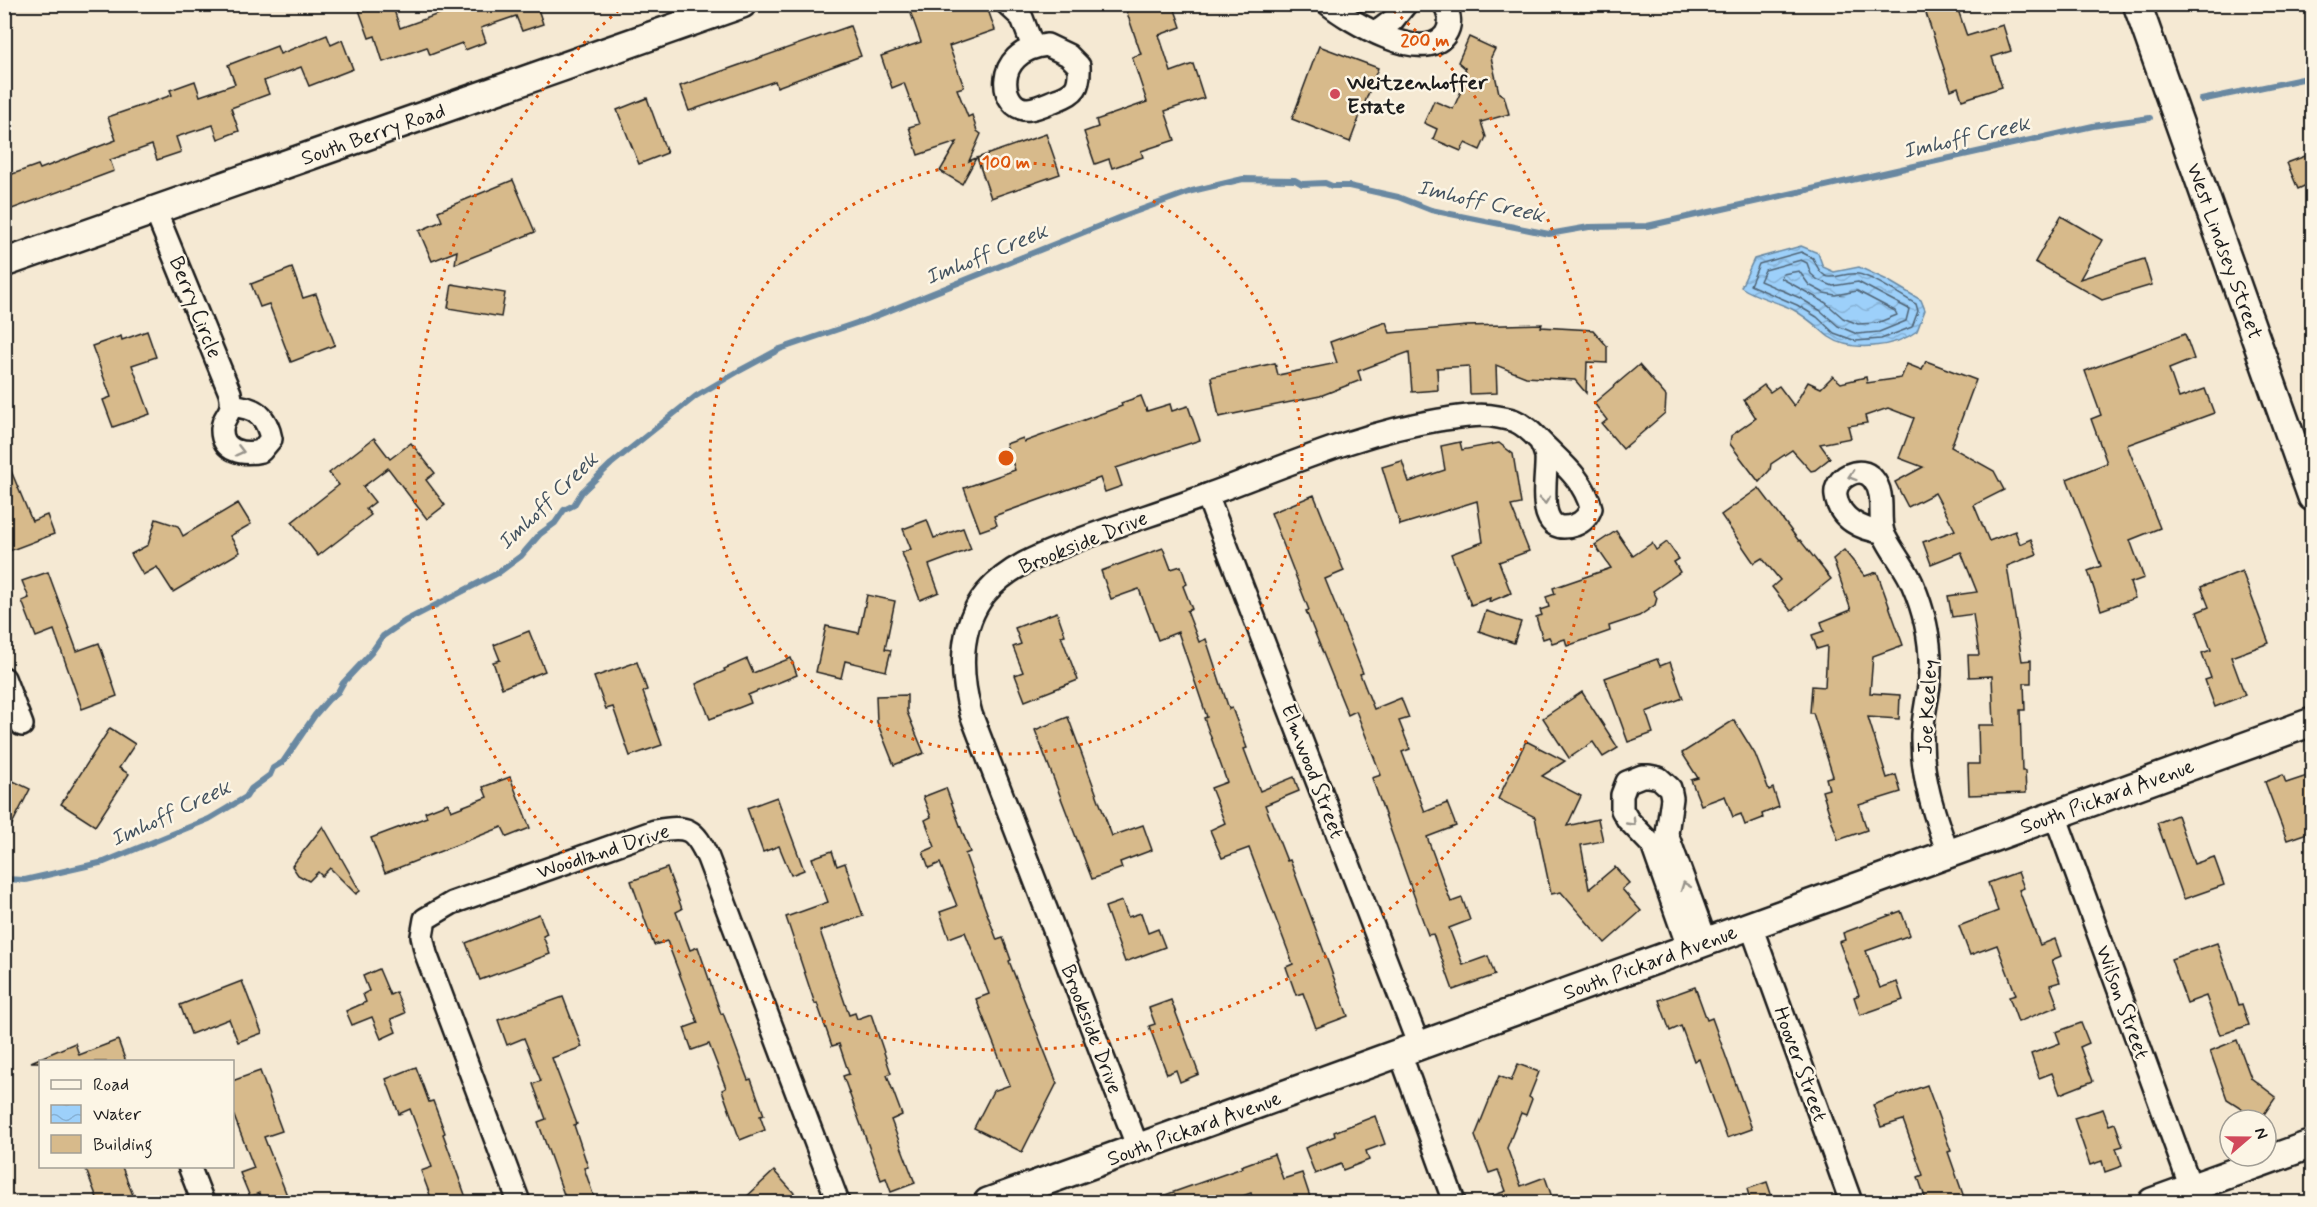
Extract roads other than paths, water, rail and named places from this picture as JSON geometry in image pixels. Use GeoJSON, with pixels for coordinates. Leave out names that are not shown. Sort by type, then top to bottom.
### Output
{"type":"FeatureCollection","features":[{"type":"Feature","properties":{"kind":"street","name":"South Berry Road"},"geometry":{"type":"LineString","coordinates":[[4,263],[704,11],[742,4]]}},
{"type":"Feature","properties":{"kind":"street"},"geometry":{"type":"LineString","coordinates":[[1328,4],[1347,19],[1404,44],[1421,45],[1435,43],[1441,39],[1450,24],[1444,4]]}},
{"type":"Feature","properties":{"kind":"street"},"geometry":{"type":"LineString","coordinates":[[1377,32],[1393,20],[1406,4]]}},
{"type":"Feature","properties":{"kind":"street","name":"West Lindsey Street"},"geometry":{"type":"LineString","coordinates":[[2137,4],[2313,497]]}},
{"type":"Feature","properties":{"kind":"street"},"geometry":{"type":"LineString","coordinates":[[1019,9],[1033,46]]}},
{"type":"Feature","properties":{"kind":"street","name":"Berry Circle"},"geometry":{"type":"LineString","coordinates":[[155,210],[222,373],[233,406]]}},
{"type":"Feature","properties":{"kind":"street","name":"Brookside Drive"},"geometry":{"type":"LineString","coordinates":[[1138,1149],[971,714],[964,689],[962,664],[965,644],[976,608],[986,593],[1013,569],[1039,556],[1113,526],[1207,495],[1352,441],[1418,423],[1473,416],[1496,416],[1516,421],[1541,443]]}},
{"type":"Feature","properties":{"kind":"street","name":"Elmwood Street"},"geometry":{"type":"LineString","coordinates":[[1207,495],[1409,1050],[1454,1203]]}},
{"type":"Feature","properties":{"kind":"street","name":"Joe Keeley"},"geometry":{"type":"LineString","coordinates":[[1882,532],[1913,584],[1930,645],[1929,683],[1922,734],[1923,753],[1929,799],[1948,854]]}},
{"type":"Feature","properties":{"kind":"street"},"geometry":{"type":"LineString","coordinates":[[4,678],[22,725]]}},
{"type":"Feature","properties":{"kind":"street","name":"South Pickard Avenue"},"geometry":{"type":"LineString","coordinates":[[988,1203],[2313,722]]}},
{"type":"Feature","properties":{"kind":"street"},"geometry":{"type":"LineString","coordinates":[[1642,776],[1659,778],[1670,788],[1672,798],[1667,834],[1697,944],[1652,845],[1628,820],[1622,810],[1622,795],[1627,782],[1642,776]]}},
{"type":"Feature","properties":{"kind":"street","name":"Wilson Street"},"geometry":{"type":"LineString","coordinates":[[2055,815],[2191,1188]]}},
{"type":"Feature","properties":{"kind":"street","name":"Woodland Drive"},"geometry":{"type":"LineString","coordinates":[[519,1203],[426,954],[422,936],[425,919],[452,903],[655,831],[675,827],[692,831],[700,839],[838,1203]]}},
{"type":"Feature","properties":{"kind":"street","name":"Hoover Street"},"geometry":{"type":"LineString","coordinates":[[1751,926],[1851,1203]]}},
{"type":"Feature","properties":{"kind":"street"},"geometry":{"type":"LineString","coordinates":[[2152,1203],[2313,1144]]}},
{"type":"Feature","properties":{"kind":"street"},"geometry":{"type":"LineString","coordinates":[[189,1168],[203,1203]]}},
{"type":"Feature","properties":{"kind":"water"},"geometry":{"type":"Polygon","coordinates":[[[1801,246],[1818,253],[1823,267],[1834,272],[1859,267],[1921,300],[1925,310],[1917,331],[1908,337],[1886,344],[1850,345],[1829,337],[1792,309],[1741,287],[1754,259],[1801,246]]]}},
{"type":"Feature","properties":{"kind":"waterway","name":"Imhoff Creek"},"geometry":{"type":"LineString","coordinates":[[2201,100],[2312,77]]}},
{"type":"Feature","properties":{"kind":"waterway","name":"Imhoff Creek"},"geometry":{"type":"LineString","coordinates":[[4,879],[25,880],[104,862],[209,819],[246,797],[251,789],[270,775],[273,768],[283,762],[315,715],[338,692],[383,636],[405,621],[498,573],[521,556],[540,534],[555,523],[564,510],[574,505],[582,492],[611,464],[696,396],[739,371],[780,349],[871,318],[1192,191],[1243,179],[1295,180],[1302,184],[1325,183],[1398,197],[1431,210],[1549,234],[1589,227],[1647,226],[2093,126],[2150,118]]}},
{"type":"Feature","properties":{"kind":"place","name":"Weitzenhoffer Estate"},"geometry":{"type":"Point","coordinates":[1335,94]}}]}
